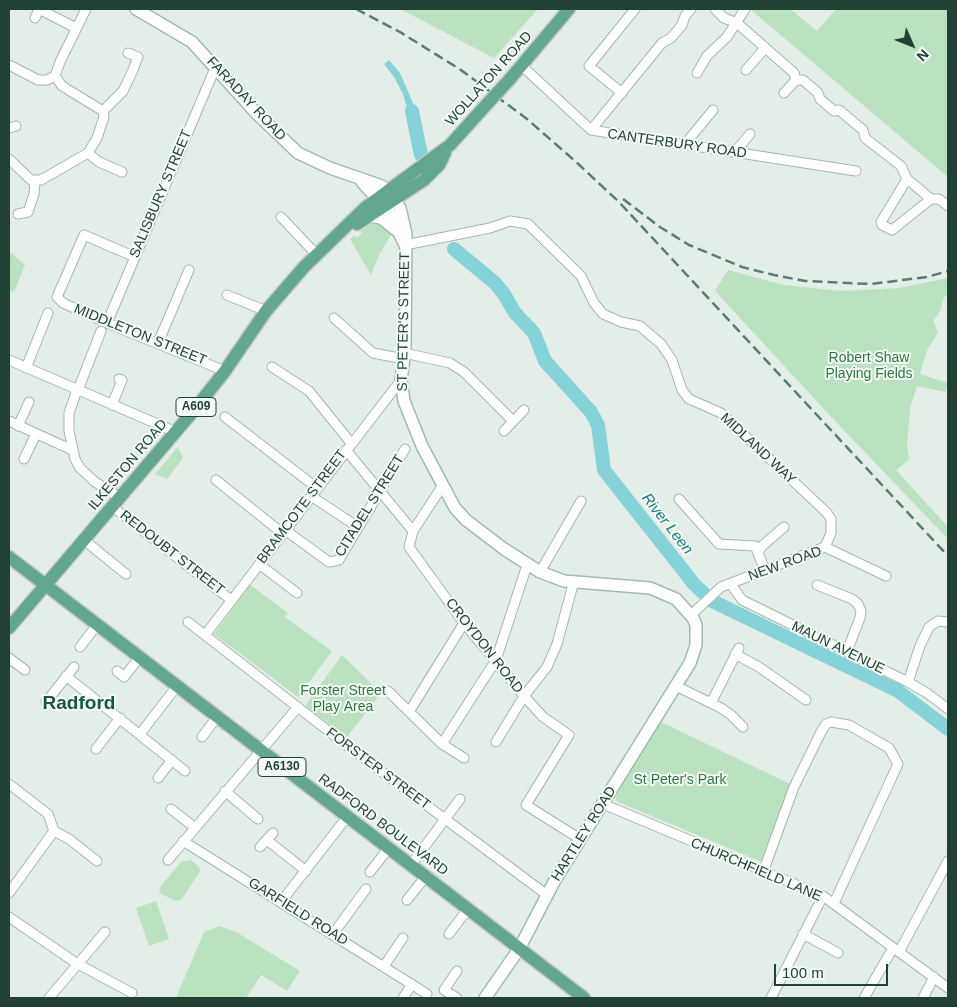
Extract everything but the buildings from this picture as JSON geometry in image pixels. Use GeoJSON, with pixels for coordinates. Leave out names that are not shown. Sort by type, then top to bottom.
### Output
{"type":"FeatureCollection","features":[{"type":"Feature","properties":{"kind":"main road","name":"WOLLATON ROAD"},"geometry":{"type":"LineString","coordinates":[[346,229],[369,216],[389,200],[450,145],[510,80],[569,9]]}},
{"type":"Feature","properties":{"kind":"main road","name":"WOLLATON ROAD"},"geometry":{"type":"LineString","coordinates":[[346,229],[355,217],[410,190],[439,165],[450,145]]}},
{"type":"Feature","properties":{"kind":"main road","name":"ILKESTON ROAD"},"geometry":{"type":"LineString","coordinates":[[9,628],[176,432],[225,371],[266,311],[316,254],[346,229]]}},
{"type":"Feature","properties":{"kind":"main road","name":"A6130"},"geometry":{"type":"LineString","coordinates":[[9,557],[45,586]]}},
{"type":"Feature","properties":{"kind":"main road","name":"RADFORD BOULEVARD"},"geometry":{"type":"LineString","coordinates":[[45,586],[584,998]]}},
{"type":"Feature","properties":{"kind":"street"},"geometry":{"type":"LineString","coordinates":[[35,18],[39,9],[76,28]]}},
{"type":"Feature","properties":{"kind":"street"},"geometry":{"type":"LineString","coordinates":[[9,65],[38,80],[47,80],[55,76],[86,9]]}},
{"type":"Feature","properties":{"kind":"street","name":"FARADAY ROAD"},"geometry":{"type":"LineString","coordinates":[[136,9],[192,42],[216,66],[257,114],[298,153],[361,180],[389,200]]}},
{"type":"Feature","properties":{"kind":"street"},"geometry":{"type":"LineString","coordinates":[[622,93],[588,66],[635,9]]}},
{"type":"Feature","properties":{"kind":"street"},"geometry":{"type":"LineString","coordinates":[[592,130],[662,43],[670,38],[682,25],[692,9]]}},
{"type":"Feature","properties":{"kind":"street"},"geometry":{"type":"LineString","coordinates":[[715,9],[724,18],[737,24],[794,73],[796,80]]}},
{"type":"Feature","properties":{"kind":"street"},"geometry":{"type":"LineString","coordinates":[[697,73],[707,56],[727,37],[737,24],[745,9]]}},
{"type":"Feature","properties":{"kind":"street"},"geometry":{"type":"LineString","coordinates":[[746,70],[765,48]]}},
{"type":"Feature","properties":{"kind":"street"},"geometry":{"type":"LineString","coordinates":[[9,159],[35,181],[41,180],[88,153],[101,127],[103,111],[123,91],[133,70],[138,57],[128,53]]}},
{"type":"Feature","properties":{"kind":"street","name":"SALISBURY STREET"},"geometry":{"type":"LineString","coordinates":[[107,323],[216,66]]}},
{"type":"Feature","properties":{"kind":"street","name":"CANTERBURY ROAD"},"geometry":{"type":"LineString","coordinates":[[522,66],[592,130],[856,171]]}},
{"type":"Feature","properties":{"kind":"street"},"geometry":{"type":"LineString","coordinates":[[55,76],[62,86],[82,96],[103,111]]}},
{"type":"Feature","properties":{"kind":"street"},"geometry":{"type":"LineString","coordinates":[[784,94],[796,80],[802,80],[834,111],[839,110],[862,130],[865,138],[901,166],[907,179],[931,199]]}},
{"type":"Feature","properties":{"kind":"street"},"geometry":{"type":"LineString","coordinates":[[685,144],[713,110]]}},
{"type":"Feature","properties":{"kind":"street"},"geometry":{"type":"LineString","coordinates":[[735,152],[750,134]]}},
{"type":"Feature","properties":{"kind":"street"},"geometry":{"type":"LineString","coordinates":[[88,153],[122,172]]}},
{"type":"Feature","properties":{"kind":"street"},"geometry":{"type":"LineString","coordinates":[[103,174],[107,165]]}},
{"type":"Feature","properties":{"kind":"street"},"geometry":{"type":"LineString","coordinates":[[907,179],[881,222],[886,229],[892,230],[931,199],[939,199],[948,206]]}},
{"type":"Feature","properties":{"kind":"street"},"geometry":{"type":"LineString","coordinates":[[18,214],[31,215],[35,181]]}},
{"type":"Feature","properties":{"kind":"street","name":"ST PETER'S STREET"},"geometry":{"type":"LineString","coordinates":[[389,200],[397,231],[405,245]]}},
{"type":"Feature","properties":{"kind":"street","name":"ST PETER'S STREET"},"geometry":{"type":"LineString","coordinates":[[389,200],[406,234],[404,356],[401,380],[404,402],[410,421],[455,508],[466,520],[527,565],[540,572],[564,580],[650,588],[676,600],[691,615]]}},
{"type":"Feature","properties":{"kind":"street","name":"ST PETER'S STREET"},"geometry":{"type":"LineString","coordinates":[[369,216],[381,218],[397,231]]}},
{"type":"Feature","properties":{"kind":"street"},"geometry":{"type":"LineString","coordinates":[[282,217],[316,254]]}},
{"type":"Feature","properties":{"kind":"street","name":"MIDLAND WAY"},"geometry":{"type":"LineString","coordinates":[[405,245],[490,228],[510,221],[520,221],[530,225],[581,276],[594,303],[603,314],[620,322],[640,326],[660,344],[672,360],[682,390],[689,399],[725,416],[827,514],[831,519],[831,532],[825,547]]}},
{"type":"Feature","properties":{"kind":"street","name":"MIDDLETON STREET"},"geometry":{"type":"LineString","coordinates":[[135,256],[84,235],[57,297],[62,303],[107,323],[225,371]]}},
{"type":"Feature","properties":{"kind":"street"},"geometry":{"type":"LineString","coordinates":[[158,343],[189,270]]}},
{"type":"Feature","properties":{"kind":"street"},"geometry":{"type":"LineString","coordinates":[[227,295],[266,311]]}},
{"type":"Feature","properties":{"kind":"street"},"geometry":{"type":"LineString","coordinates":[[26,368],[48,313]]}},
{"type":"Feature","properties":{"kind":"street"},"geometry":{"type":"LineString","coordinates":[[334,318],[373,353],[450,363],[464,372],[513,421]]}},
{"type":"Feature","properties":{"kind":"street"},"geometry":{"type":"LineString","coordinates":[[72,450],[69,431],[70,413],[77,390],[101,331]]}},
{"type":"Feature","properties":{"kind":"street"},"geometry":{"type":"LineString","coordinates":[[9,360],[176,432]]}},
{"type":"Feature","properties":{"kind":"street"},"geometry":{"type":"LineString","coordinates":[[272,367],[309,391],[413,531],[443,485]]}},
{"type":"Feature","properties":{"kind":"street"},"geometry":{"type":"LineString","coordinates":[[112,405],[120,380]]}},
{"type":"Feature","properties":{"kind":"street","name":"BRAMCOTE STREET"},"geometry":{"type":"LineString","coordinates":[[205,635],[401,380]]}},
{"type":"Feature","properties":{"kind":"street"},"geometry":{"type":"LineString","coordinates":[[18,426],[29,402]]}},
{"type":"Feature","properties":{"kind":"street"},"geometry":{"type":"LineString","coordinates":[[504,430],[524,410]]}},
{"type":"Feature","properties":{"kind":"street"},"geometry":{"type":"LineString","coordinates":[[226,416],[314,492],[358,527]]}},
{"type":"Feature","properties":{"kind":"street"},"geometry":{"type":"LineString","coordinates":[[9,421],[72,450]]}},
{"type":"Feature","properties":{"kind":"street"},"geometry":{"type":"LineString","coordinates":[[24,459],[36,434]]}},
{"type":"Feature","properties":{"kind":"street","name":"CITADEL STREET"},"geometry":{"type":"LineString","coordinates":[[284,532],[329,562],[339,560],[405,449]]}},
{"type":"Feature","properties":{"kind":"street","name":"REDOUBT STREET"},"geometry":{"type":"LineString","coordinates":[[72,450],[75,460],[85,474],[231,600]]}},
{"type":"Feature","properties":{"kind":"street"},"geometry":{"type":"LineString","coordinates":[[216,480],[284,532]]}},
{"type":"Feature","properties":{"kind":"street"},"geometry":{"type":"LineString","coordinates":[[679,499],[719,544],[755,546],[765,570]]}},
{"type":"Feature","properties":{"kind":"street"},"geometry":{"type":"LineString","coordinates":[[540,572],[579,503],[586,512]]}},
{"type":"Feature","properties":{"kind":"street"},"geometry":{"type":"LineString","coordinates":[[758,552],[762,546],[784,527]]}},
{"type":"Feature","properties":{"kind":"street","name":"CROYDON ROAD"},"geometry":{"type":"LineString","coordinates":[[413,531],[409,547],[464,622],[543,717],[569,734],[526,805],[580,839]]}},
{"type":"Feature","properties":{"kind":"street"},"geometry":{"type":"LineString","coordinates":[[84,540],[114,559],[126,574]]}},
{"type":"Feature","properties":{"kind":"street","name":"NEW ROAD"},"geometry":{"type":"LineString","coordinates":[[691,615],[721,587],[825,547],[886,576]]}},
{"type":"Feature","properties":{"kind":"street"},"geometry":{"type":"LineString","coordinates":[[259,564],[297,593]]}},
{"type":"Feature","properties":{"kind":"street"},"geometry":{"type":"LineString","coordinates":[[442,744],[496,660],[527,565]]}},
{"type":"Feature","properties":{"kind":"street"},"geometry":{"type":"LineString","coordinates":[[509,740],[498,738],[524,696],[547,667],[557,644],[574,581]]}},
{"type":"Feature","properties":{"kind":"street","name":"MAUN AVENUE"},"geometry":{"type":"LineString","coordinates":[[731,584],[742,600],[908,682],[948,709]]}},
{"type":"Feature","properties":{"kind":"street"},"geometry":{"type":"LineString","coordinates":[[818,585],[852,599],[861,610],[860,618],[847,651]]}},
{"type":"Feature","properties":{"kind":"street","name":"HARTLEY ROAD"},"geometry":{"type":"LineString","coordinates":[[485,998],[519,949],[547,894],[690,662],[696,645],[696,625],[691,615]]}},
{"type":"Feature","properties":{"kind":"street"},"geometry":{"type":"LineString","coordinates":[[908,682],[920,646],[929,627],[938,621],[948,622]]}},
{"type":"Feature","properties":{"kind":"street","name":"FORSTER STREET"},"geometry":{"type":"LineString","coordinates":[[188,622],[445,819],[547,894]]}},
{"type":"Feature","properties":{"kind":"street"},"geometry":{"type":"LineString","coordinates":[[409,712],[464,622]]}},
{"type":"Feature","properties":{"kind":"street"},"geometry":{"type":"LineString","coordinates":[[80,647],[97,626]]}},
{"type":"Feature","properties":{"kind":"street"},"geometry":{"type":"LineString","coordinates":[[711,703],[737,651],[759,673],[773,677],[806,700]]}},
{"type":"Feature","properties":{"kind":"street"},"geometry":{"type":"LineString","coordinates":[[9,658],[25,670]]}},
{"type":"Feature","properties":{"kind":"street"},"geometry":{"type":"LineString","coordinates":[[117,671],[124,677],[139,658]]}},
{"type":"Feature","properties":{"kind":"street"},"geometry":{"type":"LineString","coordinates":[[46,702],[74,667]]}},
{"type":"Feature","properties":{"kind":"street"},"geometry":{"type":"LineString","coordinates":[[66,676],[185,771]]}},
{"type":"Feature","properties":{"kind":"street"},"geometry":{"type":"LineString","coordinates":[[140,734],[177,686]]}},
{"type":"Feature","properties":{"kind":"street"},"geometry":{"type":"LineString","coordinates":[[676,686],[737,715],[742,727]]}},
{"type":"Feature","properties":{"kind":"street"},"geometry":{"type":"LineString","coordinates":[[388,691],[442,744],[464,758]]}},
{"type":"Feature","properties":{"kind":"street"},"geometry":{"type":"LineString","coordinates":[[168,860],[298,707]]}},
{"type":"Feature","properties":{"kind":"street"},"geometry":{"type":"LineString","coordinates":[[202,737],[217,717]]}},
{"type":"Feature","properties":{"kind":"street"},"geometry":{"type":"LineString","coordinates":[[101,746],[120,718]]}},
{"type":"Feature","properties":{"kind":"street"},"geometry":{"type":"LineString","coordinates":[[763,872],[794,786],[822,730],[826,724],[836,722],[849,725],[890,748],[898,764],[834,903]]}},
{"type":"Feature","properties":{"kind":"street"},"geometry":{"type":"LineString","coordinates":[[158,778],[172,760]]}},
{"type":"Feature","properties":{"kind":"street"},"geometry":{"type":"LineString","coordinates":[[9,784],[48,814],[54,830],[97,861]]}},
{"type":"Feature","properties":{"kind":"street"},"geometry":{"type":"LineString","coordinates":[[225,791],[252,818]]}},
{"type":"Feature","properties":{"kind":"street"},"geometry":{"type":"LineString","coordinates":[[411,865],[460,799]]}},
{"type":"Feature","properties":{"kind":"street","name":"CHURCHFIELD LANE"},"geometry":{"type":"LineString","coordinates":[[603,804],[823,896],[948,988]]}},
{"type":"Feature","properties":{"kind":"street"},"geometry":{"type":"LineString","coordinates":[[171,810],[194,828]]}},
{"type":"Feature","properties":{"kind":"street"},"geometry":{"type":"LineString","coordinates":[[281,902],[347,817]]}},
{"type":"Feature","properties":{"kind":"street"},"geometry":{"type":"LineString","coordinates":[[9,893],[49,841],[54,830]]}},
{"type":"Feature","properties":{"kind":"street"},"geometry":{"type":"LineString","coordinates":[[260,847],[270,836],[306,870]]}},
{"type":"Feature","properties":{"kind":"street","name":"GARFIELD ROAD"},"geometry":{"type":"LineString","coordinates":[[183,841],[427,994]]}},
{"type":"Feature","properties":{"kind":"street"},"geometry":{"type":"LineString","coordinates":[[370,872],[388,848]]}},
{"type":"Feature","properties":{"kind":"street"},"geometry":{"type":"LineString","coordinates":[[864,998],[896,950],[948,861]]}},
{"type":"Feature","properties":{"kind":"street"},"geometry":{"type":"LineString","coordinates":[[407,900],[426,876]]}},
{"type":"Feature","properties":{"kind":"street"},"geometry":{"type":"LineString","coordinates":[[333,934],[362,902],[366,889]]}},
{"type":"Feature","properties":{"kind":"street"},"geometry":{"type":"LineString","coordinates":[[770,998],[823,896]]}},
{"type":"Feature","properties":{"kind":"street"},"geometry":{"type":"LineString","coordinates":[[448,934],[468,909]]}},
{"type":"Feature","properties":{"kind":"street"},"geometry":{"type":"LineString","coordinates":[[9,917],[76,964],[132,993]]}},
{"type":"Feature","properties":{"kind":"street"},"geometry":{"type":"LineString","coordinates":[[50,998],[76,964],[105,932]]}},
{"type":"Feature","properties":{"kind":"street"},"geometry":{"type":"LineString","coordinates":[[803,934],[838,953]]}},
{"type":"Feature","properties":{"kind":"street"},"geometry":{"type":"LineString","coordinates":[[384,966],[404,939]]}},
{"type":"Feature","properties":{"kind":"street"},"geometry":{"type":"LineString","coordinates":[[456,998],[444,990],[457,971]]}},
{"type":"Feature","properties":{"kind":"street"},"geometry":{"type":"LineString","coordinates":[[923,998],[934,977]]}},
{"type":"Feature","properties":{"kind":"street"},"geometry":{"type":"LineString","coordinates":[[403,998],[412,984]]}},
{"type":"Feature","properties":{"kind":"green space"},"geometry":{"type":"Polygon","coordinates":[[[400,9],[538,9],[494,58],[400,9]]]}},
{"type":"Feature","properties":{"kind":"green space"},"geometry":{"type":"Polygon","coordinates":[[[750,9],[790,9],[817,31],[836,9],[948,9],[948,177],[750,9]]]}},
{"type":"Feature","properties":{"kind":"green space"},"geometry":{"type":"Polygon","coordinates":[[[373,223],[382,225],[392,233],[379,255],[371,275],[350,239],[354,236],[357,238],[362,233],[360,231],[373,223]]]}},
{"type":"Feature","properties":{"kind":"green space"},"geometry":{"type":"Polygon","coordinates":[[[9,251],[25,265],[14,292],[9,290],[9,251]]]}},
{"type":"Feature","properties":{"kind":"green space","name":"Robert Shaw Playing Fields"},"geometry":{"type":"Polygon","coordinates":[[[728,270],[784,285],[841,291],[899,288],[948,278],[948,295],[944,297],[940,311],[933,321],[938,332],[927,350],[920,374],[948,383],[945,392],[917,386],[910,408],[907,445],[909,460],[896,470],[948,527],[948,539],[836,422],[715,291],[728,270]]]}},
{"type":"Feature","properties":{"kind":"green space"},"geometry":{"type":"Polygon","coordinates":[[[178,447],[183,458],[167,479],[155,474],[178,447]]]}},
{"type":"Feature","properties":{"kind":"green space"},"geometry":{"type":"Polygon","coordinates":[[[250,585],[288,613],[285,617],[332,651],[298,697],[214,634],[250,585]]]}},
{"type":"Feature","properties":{"kind":"green space","name":"Forster Street Play Area"},"geometry":{"type":"Polygon","coordinates":[[[342,655],[381,693],[347,737],[305,706],[342,655]]]}},
{"type":"Feature","properties":{"kind":"green space","name":"St Peter's Park"},"geometry":{"type":"Polygon","coordinates":[[[659,721],[790,784],[762,862],[618,802],[615,798],[659,721]]]}},
{"type":"Feature","properties":{"kind":"green space"},"geometry":{"type":"Polygon","coordinates":[[[191,860],[199,867],[200,871],[182,899],[176,901],[161,894],[159,891],[161,886],[181,862],[191,860]]]}},
{"type":"Feature","properties":{"kind":"green space"},"geometry":{"type":"Polygon","coordinates":[[[156,901],[169,939],[149,946],[136,908],[156,901]]]}},
{"type":"Feature","properties":{"kind":"green space"},"geometry":{"type":"Polygon","coordinates":[[[219,926],[236,932],[300,971],[287,991],[261,975],[246,998],[176,998],[204,932],[219,926]]]}},
{"type":"Feature","properties":{"kind":"water"},"geometry":{"type":"Polygon","coordinates":[[[389,60],[400,73],[413,103],[419,127],[413,130],[403,94],[384,64],[389,60]]]}},
{"type":"Feature","properties":{"kind":"waterway","name":"River Leen"},"geometry":{"type":"LineString","coordinates":[[412,111],[421,155]]}},
{"type":"Feature","properties":{"kind":"waterway","name":"River Leen"},"geometry":{"type":"LineString","coordinates":[[454,249],[495,283],[515,313],[534,333],[545,361],[591,412],[598,425],[604,470],[694,584],[712,601],[898,691],[948,729]]}},
{"type":"Feature","properties":{"kind":"railway"},"geometry":{"type":"LineString","coordinates":[[356,9],[400,32],[461,70],[527,119],[575,161],[619,202],[948,556]]}},
{"type":"Feature","properties":{"kind":"railway"},"geometry":{"type":"LineString","coordinates":[[623,199],[660,227],[689,245],[742,267],[774,275],[805,281],[871,284],[927,277],[948,271]]}},
{"type":"Feature","properties":{"kind":"district","name":"Radford"},"geometry":{"type":"Point","coordinates":[79,704]}}]}
